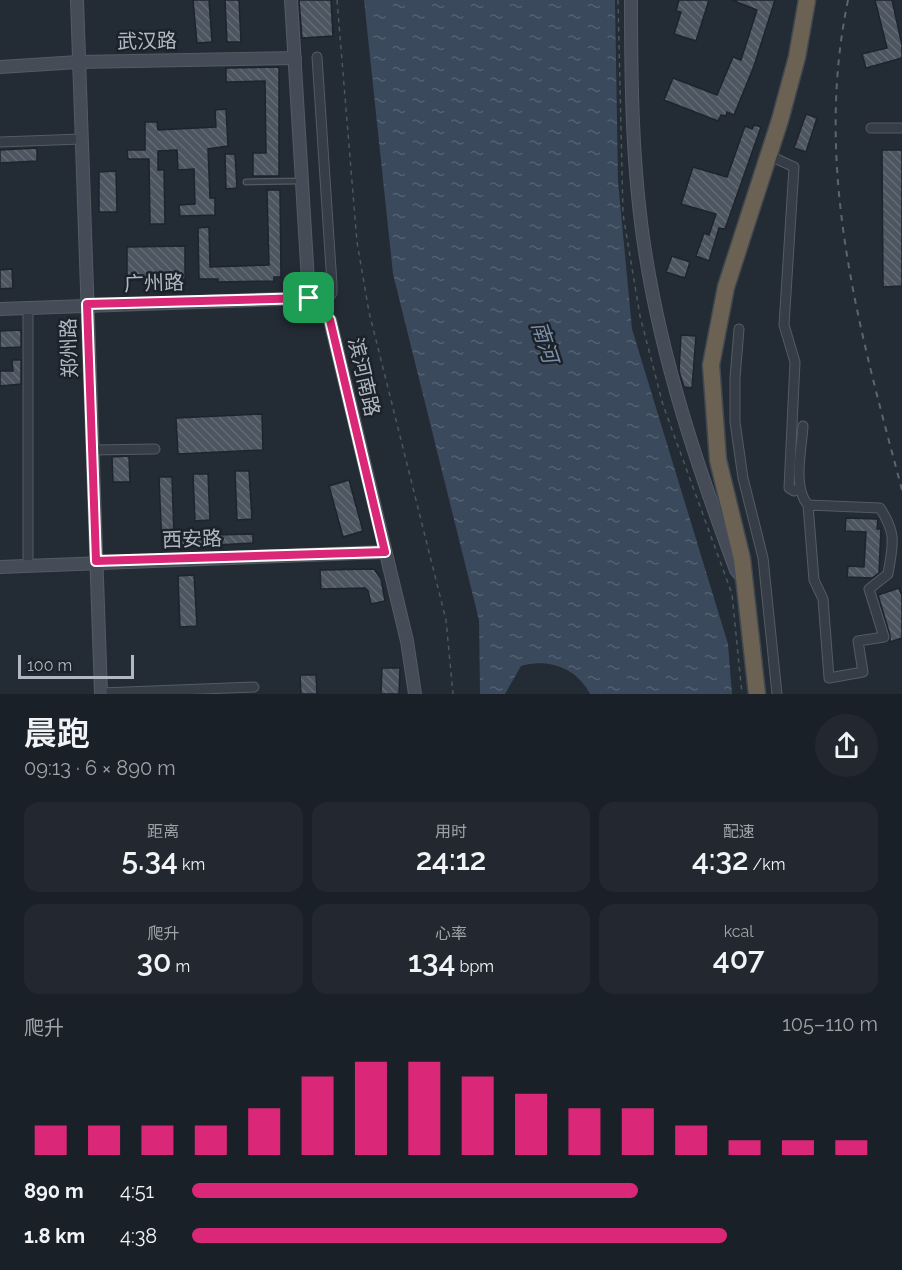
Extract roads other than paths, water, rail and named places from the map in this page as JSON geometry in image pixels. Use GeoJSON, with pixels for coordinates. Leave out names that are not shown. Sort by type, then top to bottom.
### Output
{"type":"FeatureCollection","features":[{"type":"Feature","properties":{"kind":"highway"},"geometry":{"type":"LineString","coordinates":[[757,694],[751,560],[728,457],[720,366],[735,289],[797,57],[807,0]]}},
{"type":"Feature","properties":{"kind":"highway"},"geometry":{"type":"LineString","coordinates":[[763,694],[751,600],[730,534],[718,460],[711,365],[726,287],[805,59],[816,0]]}},
{"type":"Feature","properties":{"kind":"street","name":"郑州路"},"geometry":{"type":"LineString","coordinates":[[77,0],[101,694]]}},
{"type":"Feature","properties":{"kind":"street"},"geometry":{"type":"LineString","coordinates":[[291,0],[309,298]]}},
{"type":"Feature","properties":{"kind":"street"},"geometry":{"type":"LineString","coordinates":[[631,0],[636,171],[645,251],[670,374],[694,456],[730,534]]}},
{"type":"Feature","properties":{"kind":"street"},"geometry":{"type":"LineString","coordinates":[[317,57],[333,284],[332,293],[320,309]]}},
{"type":"Feature","properties":{"kind":"street","name":"武汉路"},"geometry":{"type":"LineString","coordinates":[[0,67],[78,62],[295,58]]}},
{"type":"Feature","properties":{"kind":"street"},"geometry":{"type":"LineString","coordinates":[[872,128],[902,128]]}},
{"type":"Feature","properties":{"kind":"street"},"geometry":{"type":"LineString","coordinates":[[0,142],[81,139]]}},
{"type":"Feature","properties":{"kind":"street"},"geometry":{"type":"LineString","coordinates":[[772,157],[794,167],[784,325],[795,362],[789,488],[794,491],[800,488]]}},
{"type":"Feature","properties":{"kind":"street","name":"滨河南路"},"geometry":{"type":"LineString","coordinates":[[309,298],[330,320],[407,641],[415,694]]}},
{"type":"Feature","properties":{"kind":"street","name":"广州路"},"geometry":{"type":"LineString","coordinates":[[0,309],[87,304],[309,298]]}},
{"type":"Feature","properties":{"kind":"street"},"geometry":{"type":"LineString","coordinates":[[28,307],[28,565]]}},
{"type":"Feature","properties":{"kind":"street"},"geometry":{"type":"LineString","coordinates":[[739,329],[735,378],[735,422],[743,478],[763,558],[777,694]]}},
{"type":"Feature","properties":{"kind":"street"},"geometry":{"type":"LineString","coordinates":[[803,426],[800,488],[802,498],[808,505],[814,580],[823,599],[830,678],[863,672],[858,641],[884,637],[870,589],[888,574],[893,543],[891,525],[880,508],[808,505]]}},
{"type":"Feature","properties":{"kind":"street"},"geometry":{"type":"LineString","coordinates":[[92,450],[155,449]]}},
{"type":"Feature","properties":{"kind":"street","name":"西安路"},"geometry":{"type":"LineString","coordinates":[[0,567],[96,561],[385,552]]}},
{"type":"Feature","properties":{"kind":"street"},"geometry":{"type":"LineString","coordinates":[[101,694],[254,687]]}},
{"type":"Feature","properties":{"kind":"lane"},"geometry":{"type":"LineString","coordinates":[[246,182],[303,181]]}},
{"type":"Feature","properties":{"kind":"water","name":"南河"},"geometry":{"type":"Polygon","coordinates":[[[364,0],[615,0],[618,181],[632,329],[728,644],[732,694],[590,694],[578,678],[570,672],[561,667],[541,663],[521,666],[505,694],[480,694],[479,620],[393,274],[364,0]]]}},
{"type":"Feature","properties":{"kind":"railway"},"geometry":{"type":"LineString","coordinates":[[848,0],[839,63],[836,125],[838,187],[857,308],[870,369],[902,490]]}}]}
